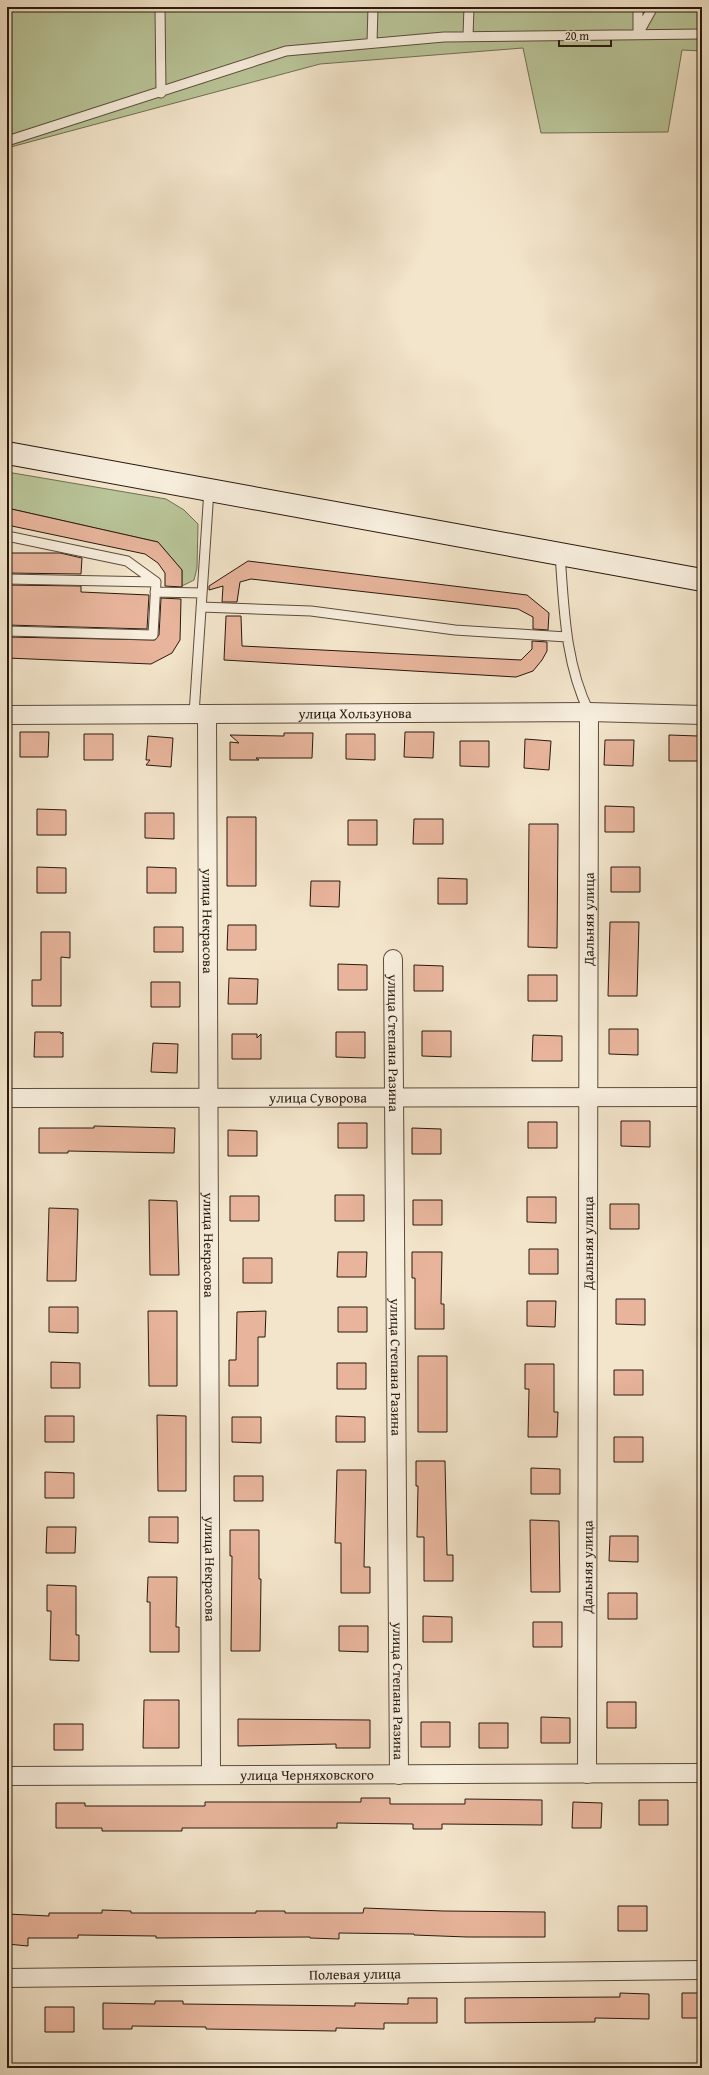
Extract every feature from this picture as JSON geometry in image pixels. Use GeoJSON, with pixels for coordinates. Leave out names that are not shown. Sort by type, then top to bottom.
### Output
{"type":"FeatureCollection","features":[{"type":"Feature","properties":{"kind":"main road"},"geometry":{"type":"LineString","coordinates":[[7,453],[702,580]]}},
{"type":"Feature","properties":{"kind":"street","name":"улица Хользунова"},"geometry":{"type":"LineString","coordinates":[[7,715],[589,712],[702,715]]}},
{"type":"Feature","properties":{"kind":"street","name":"Дальняя улица"},"geometry":{"type":"LineString","coordinates":[[587,1774],[589,712]]}},
{"type":"Feature","properties":{"kind":"street","name":"улица Некрасова"},"geometry":{"type":"LineString","coordinates":[[200,714],[208,1098],[211,1775]]}},
{"type":"Feature","properties":{"kind":"street","name":"улица Степана Разина"},"geometry":{"type":"LineString","coordinates":[[393,959],[399,1775]]}},
{"type":"Feature","properties":{"kind":"street","name":"улица Суворова"},"geometry":{"type":"LineString","coordinates":[[7,1098],[702,1097]]}},
{"type":"Feature","properties":{"kind":"street","name":"улица Черняховского"},"geometry":{"type":"LineString","coordinates":[[7,1776],[702,1773]]}},
{"type":"Feature","properties":{"kind":"street","name":"Полевая улица"},"geometry":{"type":"LineString","coordinates":[[7,1978],[702,1970]]}},
{"type":"Feature","properties":{"kind":"lane"},"geometry":{"type":"LineString","coordinates":[[160,7],[160,93]]}},
{"type":"Feature","properties":{"kind":"lane"},"geometry":{"type":"LineString","coordinates":[[372,43],[373,7]]}},
{"type":"Feature","properties":{"kind":"lane"},"geometry":{"type":"LineString","coordinates":[[468,36],[469,7]]}},
{"type":"Feature","properties":{"kind":"lane"},"geometry":{"type":"LineString","coordinates":[[638,7],[638,34]]}},
{"type":"Feature","properties":{"kind":"lane"},"geometry":{"type":"LineString","coordinates":[[638,34],[653,7]]}},
{"type":"Feature","properties":{"kind":"lane"},"geometry":{"type":"LineString","coordinates":[[7,141],[286,52],[372,43],[468,36],[702,34]]}},
{"type":"Feature","properties":{"kind":"lane"},"geometry":{"type":"LineString","coordinates":[[200,714],[201,607],[209,489]]}},
{"type":"Feature","properties":{"kind":"lane"},"geometry":{"type":"LineString","coordinates":[[7,536],[127,560],[156,582]]}},
{"type":"Feature","properties":{"kind":"lane"},"geometry":{"type":"LineString","coordinates":[[560,553],[567,637],[578,689],[589,712]]}},
{"type":"Feature","properties":{"kind":"lane"},"geometry":{"type":"LineString","coordinates":[[7,579],[156,582]]}},
{"type":"Feature","properties":{"kind":"lane"},"geometry":{"type":"LineString","coordinates":[[7,631],[153,635],[156,582]]}},
{"type":"Feature","properties":{"kind":"lane"},"geometry":{"type":"LineString","coordinates":[[155,592],[202,593]]}},
{"type":"Feature","properties":{"kind":"lane"},"geometry":{"type":"LineString","coordinates":[[201,607],[311,611],[455,630],[567,637]]}},
{"type":"Feature","properties":{"kind":"green space"},"geometry":{"type":"Polygon","coordinates":[[[7,7],[702,7],[702,51],[682,50],[668,132],[541,133],[523,48],[320,64],[7,148],[7,7]]]}},
{"type":"Feature","properties":{"kind":"green space"},"geometry":{"type":"Polygon","coordinates":[[[7,472],[166,499],[184,510],[198,524],[197,568],[194,580],[182,586],[182,570],[158,542],[7,508],[7,472]]]}},
{"type":"Feature","properties":{"kind":"building"},"geometry":{"type":"Polygon","coordinates":[[[7,508],[158,542],[182,570],[182,587],[165,586],[165,573],[158,563],[145,554],[7,525],[7,508]]]}},
{"type":"Feature","properties":{"kind":"building"},"geometry":{"type":"Polygon","coordinates":[[[7,553],[60,553],[82,558],[81,574],[7,573],[7,553]]]}},
{"type":"Feature","properties":{"kind":"building"},"geometry":{"type":"Polygon","coordinates":[[[248,561],[527,595],[549,613],[548,630],[533,629],[533,617],[518,609],[251,579],[240,582],[237,602],[222,602],[223,586],[209,590],[209,586],[248,561]]]}},
{"type":"Feature","properties":{"kind":"building"},"geometry":{"type":"Polygon","coordinates":[[[7,585],[81,586],[81,592],[149,595],[147,629],[7,625],[7,585]]]}},
{"type":"Feature","properties":{"kind":"building"},"geometry":{"type":"Polygon","coordinates":[[[161,598],[181,599],[180,640],[172,653],[151,664],[7,658],[7,637],[155,640],[159,635],[161,598]]]}},
{"type":"Feature","properties":{"kind":"building"},"geometry":{"type":"Polygon","coordinates":[[[226,616],[241,616],[242,646],[521,660],[532,649],[532,641],[547,642],[547,651],[533,671],[516,677],[224,660],[226,616]]]}},
{"type":"Feature","properties":{"kind":"building"},"geometry":{"type":"Polygon","coordinates":[[[20,732],[49,732],[48,757],[20,757],[20,732]]]}},
{"type":"Feature","properties":{"kind":"building"},"geometry":{"type":"Polygon","coordinates":[[[405,732],[434,732],[433,758],[404,757],[405,732]]]}},
{"type":"Feature","properties":{"kind":"building"},"geometry":{"type":"Polygon","coordinates":[[[284,733],[313,733],[312,758],[256,758],[259,760],[230,760],[230,742],[239,743],[230,735],[284,736],[284,733]]]}},
{"type":"Feature","properties":{"kind":"building"},"geometry":{"type":"Polygon","coordinates":[[[84,734],[113,734],[113,760],[84,760],[84,734]]]}},
{"type":"Feature","properties":{"kind":"building"},"geometry":{"type":"Polygon","coordinates":[[[346,734],[375,734],[375,760],[346,759],[346,734]]]}},
{"type":"Feature","properties":{"kind":"building"},"geometry":{"type":"Polygon","coordinates":[[[669,735],[698,736],[698,761],[669,761],[669,735]]]}},
{"type":"Feature","properties":{"kind":"building"},"geometry":{"type":"Polygon","coordinates":[[[148,736],[173,738],[171,767],[146,765],[150,760],[146,760],[148,736]]]}},
{"type":"Feature","properties":{"kind":"building"},"geometry":{"type":"Polygon","coordinates":[[[525,739],[551,741],[549,770],[524,768],[525,739]]]}},
{"type":"Feature","properties":{"kind":"building"},"geometry":{"type":"Polygon","coordinates":[[[605,740],[634,740],[633,766],[604,765],[605,740]]]}},
{"type":"Feature","properties":{"kind":"building"},"geometry":{"type":"Polygon","coordinates":[[[460,741],[489,741],[489,767],[460,766],[460,741]]]}},
{"type":"Feature","properties":{"kind":"building"},"geometry":{"type":"Polygon","coordinates":[[[605,806],[634,807],[634,832],[605,832],[605,806]]]}},
{"type":"Feature","properties":{"kind":"building"},"geometry":{"type":"Polygon","coordinates":[[[37,809],[66,810],[66,835],[37,835],[37,809]]]}},
{"type":"Feature","properties":{"kind":"building"},"geometry":{"type":"Polygon","coordinates":[[[145,813],[174,813],[174,839],[145,838],[145,813]]]}},
{"type":"Feature","properties":{"kind":"building"},"geometry":{"type":"Polygon","coordinates":[[[227,817],[256,817],[256,886],[227,886],[227,817]]]}},
{"type":"Feature","properties":{"kind":"building"},"geometry":{"type":"Polygon","coordinates":[[[414,819],[443,819],[443,844],[413,844],[414,819]]]}},
{"type":"Feature","properties":{"kind":"building"},"geometry":{"type":"Polygon","coordinates":[[[348,820],[377,820],[377,845],[348,845],[348,820]]]}},
{"type":"Feature","properties":{"kind":"building"},"geometry":{"type":"Polygon","coordinates":[[[529,824],[558,824],[557,948],[528,947],[529,824]]]}},
{"type":"Feature","properties":{"kind":"building"},"geometry":{"type":"Polygon","coordinates":[[[37,867],[66,868],[66,893],[37,893],[37,867]]]}},
{"type":"Feature","properties":{"kind":"building"},"geometry":{"type":"Polygon","coordinates":[[[147,867],[176,868],[176,893],[147,893],[147,867]]]}},
{"type":"Feature","properties":{"kind":"building"},"geometry":{"type":"Polygon","coordinates":[[[611,867],[640,867],[640,892],[611,892],[611,867]]]}},
{"type":"Feature","properties":{"kind":"building"},"geometry":{"type":"Polygon","coordinates":[[[438,878],[467,879],[467,904],[438,904],[438,878]]]}},
{"type":"Feature","properties":{"kind":"building"},"geometry":{"type":"Polygon","coordinates":[[[311,881],[340,881],[339,907],[310,906],[311,881]]]}},
{"type":"Feature","properties":{"kind":"building"},"geometry":{"type":"Polygon","coordinates":[[[610,922],[639,922],[637,996],[608,996],[610,922]]]}},
{"type":"Feature","properties":{"kind":"building"},"geometry":{"type":"Polygon","coordinates":[[[228,925],[256,925],[256,950],[227,950],[228,925]]]}},
{"type":"Feature","properties":{"kind":"building"},"geometry":{"type":"Polygon","coordinates":[[[154,927],[183,927],[183,952],[154,952],[154,927]]]}},
{"type":"Feature","properties":{"kind":"building"},"geometry":{"type":"Polygon","coordinates":[[[41,932],[70,932],[70,958],[61,957],[61,1006],[32,1006],[32,980],[41,980],[41,932]]]}},
{"type":"Feature","properties":{"kind":"building"},"geometry":{"type":"Polygon","coordinates":[[[338,964],[367,965],[367,990],[338,990],[338,964]]]}},
{"type":"Feature","properties":{"kind":"building"},"geometry":{"type":"Polygon","coordinates":[[[414,965],[443,966],[443,991],[414,991],[414,965]]]}},
{"type":"Feature","properties":{"kind":"building"},"geometry":{"type":"Polygon","coordinates":[[[528,975],[557,975],[557,1001],[528,1001],[528,975]]]}},
{"type":"Feature","properties":{"kind":"building"},"geometry":{"type":"Polygon","coordinates":[[[229,978],[258,979],[257,1004],[228,1004],[229,978]]]}},
{"type":"Feature","properties":{"kind":"building"},"geometry":{"type":"Polygon","coordinates":[[[151,982],[180,982],[180,1007],[151,1007],[151,982]]]}},
{"type":"Feature","properties":{"kind":"building"},"geometry":{"type":"Polygon","coordinates":[[[609,1029],[638,1029],[638,1055],[609,1054],[609,1029]]]}},
{"type":"Feature","properties":{"kind":"building"},"geometry":{"type":"Polygon","coordinates":[[[422,1031],[451,1031],[451,1057],[422,1056],[422,1031]]]}},
{"type":"Feature","properties":{"kind":"building"},"geometry":{"type":"Polygon","coordinates":[[[35,1032],[61,1032],[61,1034],[63,1032],[63,1057],[34,1057],[35,1032]]]}},
{"type":"Feature","properties":{"kind":"building"},"geometry":{"type":"Polygon","coordinates":[[[336,1032],[365,1032],[365,1058],[336,1057],[336,1032]]]}},
{"type":"Feature","properties":{"kind":"building"},"geometry":{"type":"Polygon","coordinates":[[[232,1034],[257,1034],[257,1038],[261,1034],[261,1059],[232,1059],[232,1034]]]}},
{"type":"Feature","properties":{"kind":"building"},"geometry":{"type":"Polygon","coordinates":[[[533,1035],[562,1036],[562,1061],[532,1061],[533,1035]]]}},
{"type":"Feature","properties":{"kind":"building"},"geometry":{"type":"Polygon","coordinates":[[[153,1043],[178,1044],[177,1073],[151,1072],[153,1043]]]}},
{"type":"Feature","properties":{"kind":"building"},"geometry":{"type":"Polygon","coordinates":[[[621,1121],[650,1121],[650,1147],[621,1146],[621,1121]]]}},
{"type":"Feature","properties":{"kind":"building"},"geometry":{"type":"Polygon","coordinates":[[[528,1122],[557,1122],[557,1148],[528,1148],[528,1122]]]}},
{"type":"Feature","properties":{"kind":"building"},"geometry":{"type":"Polygon","coordinates":[[[338,1123],[367,1123],[367,1148],[338,1148],[338,1123]]]}},
{"type":"Feature","properties":{"kind":"building"},"geometry":{"type":"Polygon","coordinates":[[[94,1126],[175,1128],[174,1153],[68,1151],[68,1153],[39,1153],[39,1128],[94,1128],[94,1126]]]}},
{"type":"Feature","properties":{"kind":"building"},"geometry":{"type":"Polygon","coordinates":[[[412,1128],[441,1129],[441,1154],[412,1154],[412,1128]]]}},
{"type":"Feature","properties":{"kind":"building"},"geometry":{"type":"Polygon","coordinates":[[[228,1130],[257,1131],[257,1156],[228,1156],[228,1130]]]}},
{"type":"Feature","properties":{"kind":"building"},"geometry":{"type":"Polygon","coordinates":[[[335,1195],[364,1195],[364,1221],[335,1221],[335,1195]]]}},
{"type":"Feature","properties":{"kind":"building"},"geometry":{"type":"Polygon","coordinates":[[[230,1196],[259,1196],[259,1221],[230,1221],[230,1196]]]}},
{"type":"Feature","properties":{"kind":"building"},"geometry":{"type":"Polygon","coordinates":[[[527,1197],[556,1197],[556,1223],[527,1222],[527,1197]]]}},
{"type":"Feature","properties":{"kind":"building"},"geometry":{"type":"Polygon","coordinates":[[[149,1200],[177,1201],[179,1275],[150,1275],[149,1200]]]}},
{"type":"Feature","properties":{"kind":"building"},"geometry":{"type":"Polygon","coordinates":[[[413,1200],[442,1200],[442,1225],[413,1225],[413,1200]]]}},
{"type":"Feature","properties":{"kind":"building"},"geometry":{"type":"Polygon","coordinates":[[[610,1204],[639,1204],[639,1229],[610,1229],[610,1204]]]}},
{"type":"Feature","properties":{"kind":"building"},"geometry":{"type":"Polygon","coordinates":[[[49,1208],[78,1209],[76,1281],[47,1281],[49,1208]]]}},
{"type":"Feature","properties":{"kind":"building"},"geometry":{"type":"Polygon","coordinates":[[[529,1249],[558,1249],[558,1274],[529,1274],[529,1249]]]}},
{"type":"Feature","properties":{"kind":"building"},"geometry":{"type":"Polygon","coordinates":[[[338,1252],[367,1252],[366,1277],[337,1277],[338,1252]]]}},
{"type":"Feature","properties":{"kind":"building"},"geometry":{"type":"Polygon","coordinates":[[[412,1252],[442,1252],[441,1304],[444,1304],[444,1329],[415,1329],[415,1278],[412,1278],[412,1252]]]}},
{"type":"Feature","properties":{"kind":"building"},"geometry":{"type":"Polygon","coordinates":[[[243,1258],[272,1258],[272,1283],[243,1283],[243,1258]]]}},
{"type":"Feature","properties":{"kind":"building"},"geometry":{"type":"Polygon","coordinates":[[[616,1299],[645,1299],[645,1325],[616,1324],[616,1299]]]}},
{"type":"Feature","properties":{"kind":"building"},"geometry":{"type":"Polygon","coordinates":[[[527,1301],[556,1301],[555,1327],[527,1326],[527,1301]]]}},
{"type":"Feature","properties":{"kind":"building"},"geometry":{"type":"Polygon","coordinates":[[[49,1307],[78,1307],[78,1333],[49,1332],[49,1307]]]}},
{"type":"Feature","properties":{"kind":"building"},"geometry":{"type":"Polygon","coordinates":[[[338,1307],[367,1307],[367,1332],[338,1332],[338,1307]]]}},
{"type":"Feature","properties":{"kind":"building"},"geometry":{"type":"Polygon","coordinates":[[[148,1311],[177,1311],[177,1386],[149,1386],[148,1311]]]}},
{"type":"Feature","properties":{"kind":"building"},"geometry":{"type":"Polygon","coordinates":[[[266,1311],[265,1337],[258,1337],[258,1386],[229,1386],[229,1360],[236,1360],[237,1312],[266,1311]]]}},
{"type":"Feature","properties":{"kind":"building"},"geometry":{"type":"Polygon","coordinates":[[[418,1356],[447,1356],[447,1432],[418,1432],[418,1356]]]}},
{"type":"Feature","properties":{"kind":"building"},"geometry":{"type":"Polygon","coordinates":[[[51,1362],[80,1363],[80,1388],[51,1388],[51,1362]]]}},
{"type":"Feature","properties":{"kind":"building"},"geometry":{"type":"Polygon","coordinates":[[[337,1363],[366,1363],[366,1389],[337,1389],[337,1363]]]}},
{"type":"Feature","properties":{"kind":"building"},"geometry":{"type":"Polygon","coordinates":[[[525,1364],[554,1364],[554,1412],[558,1412],[557,1437],[528,1437],[529,1389],[525,1389],[525,1364]]]}},
{"type":"Feature","properties":{"kind":"building"},"geometry":{"type":"Polygon","coordinates":[[[614,1370],[643,1370],[643,1395],[614,1395],[614,1370]]]}},
{"type":"Feature","properties":{"kind":"building"},"geometry":{"type":"Polygon","coordinates":[[[157,1415],[186,1416],[186,1491],[158,1491],[157,1415]]]}},
{"type":"Feature","properties":{"kind":"building"},"geometry":{"type":"Polygon","coordinates":[[[45,1416],[74,1416],[74,1442],[45,1442],[45,1416]]]}},
{"type":"Feature","properties":{"kind":"building"},"geometry":{"type":"Polygon","coordinates":[[[336,1416],[365,1417],[365,1442],[336,1442],[336,1416]]]}},
{"type":"Feature","properties":{"kind":"building"},"geometry":{"type":"Polygon","coordinates":[[[232,1417],[261,1417],[261,1443],[232,1442],[232,1417]]]}},
{"type":"Feature","properties":{"kind":"building"},"geometry":{"type":"Polygon","coordinates":[[[614,1437],[643,1437],[643,1462],[614,1462],[614,1437]]]}},
{"type":"Feature","properties":{"kind":"building"},"geometry":{"type":"Polygon","coordinates":[[[416,1461],[445,1461],[447,1555],[453,1555],[453,1581],[424,1581],[424,1537],[417,1537],[418,1486],[416,1486],[416,1461]]]}},
{"type":"Feature","properties":{"kind":"building"},"geometry":{"type":"Polygon","coordinates":[[[531,1468],[560,1469],[560,1494],[531,1494],[531,1468]]]}},
{"type":"Feature","properties":{"kind":"building"},"geometry":{"type":"Polygon","coordinates":[[[337,1470],[366,1470],[364,1567],[370,1567],[370,1593],[341,1593],[341,1543],[335,1543],[337,1470]]]}},
{"type":"Feature","properties":{"kind":"building"},"geometry":{"type":"Polygon","coordinates":[[[45,1472],[74,1473],[74,1498],[45,1498],[45,1472]]]}},
{"type":"Feature","properties":{"kind":"building"},"geometry":{"type":"Polygon","coordinates":[[[234,1476],[263,1476],[263,1501],[234,1501],[234,1476]]]}},
{"type":"Feature","properties":{"kind":"building"},"geometry":{"type":"Polygon","coordinates":[[[149,1517],[178,1517],[178,1543],[149,1542],[149,1517]]]}},
{"type":"Feature","properties":{"kind":"building"},"geometry":{"type":"Polygon","coordinates":[[[530,1520],[559,1521],[560,1592],[531,1592],[530,1520]]]}},
{"type":"Feature","properties":{"kind":"building"},"geometry":{"type":"Polygon","coordinates":[[[47,1527],[76,1527],[75,1553],[46,1553],[47,1527]]]}},
{"type":"Feature","properties":{"kind":"building"},"geometry":{"type":"Polygon","coordinates":[[[230,1530],[259,1530],[259,1579],[261,1579],[260,1651],[231,1651],[232,1556],[230,1556],[230,1530]]]}},
{"type":"Feature","properties":{"kind":"building"},"geometry":{"type":"Polygon","coordinates":[[[610,1536],[638,1536],[638,1562],[609,1561],[610,1536]]]}},
{"type":"Feature","properties":{"kind":"building"},"geometry":{"type":"Polygon","coordinates":[[[148,1577],[177,1577],[176,1627],[179,1627],[179,1652],[150,1652],[150,1602],[147,1602],[148,1577]]]}},
{"type":"Feature","properties":{"kind":"building"},"geometry":{"type":"Polygon","coordinates":[[[47,1585],[76,1586],[76,1635],[79,1635],[79,1661],[50,1660],[51,1611],[47,1611],[47,1585]]]}},
{"type":"Feature","properties":{"kind":"building"},"geometry":{"type":"Polygon","coordinates":[[[608,1593],[637,1593],[637,1619],[608,1619],[608,1593]]]}},
{"type":"Feature","properties":{"kind":"building"},"geometry":{"type":"Polygon","coordinates":[[[423,1616],[452,1617],[452,1642],[423,1642],[423,1616]]]}},
{"type":"Feature","properties":{"kind":"building"},"geometry":{"type":"Polygon","coordinates":[[[533,1622],[562,1622],[562,1647],[533,1647],[533,1622]]]}},
{"type":"Feature","properties":{"kind":"building"},"geometry":{"type":"Polygon","coordinates":[[[339,1626],[368,1626],[368,1652],[339,1651],[339,1626]]]}},
{"type":"Feature","properties":{"kind":"building"},"geometry":{"type":"Polygon","coordinates":[[[144,1700],[179,1700],[179,1748],[143,1748],[144,1700]]]}},
{"type":"Feature","properties":{"kind":"building"},"geometry":{"type":"Polygon","coordinates":[[[607,1702],[636,1702],[636,1728],[607,1728],[607,1702]]]}},
{"type":"Feature","properties":{"kind":"building"},"geometry":{"type":"Polygon","coordinates":[[[541,1717],[570,1718],[570,1743],[541,1743],[541,1717]]]}},
{"type":"Feature","properties":{"kind":"building"},"geometry":{"type":"Polygon","coordinates":[[[238,1719],[370,1720],[370,1748],[336,1748],[336,1744],[238,1746],[238,1719]]]}},
{"type":"Feature","properties":{"kind":"building"},"geometry":{"type":"Polygon","coordinates":[[[421,1722],[450,1722],[450,1747],[421,1747],[421,1722]]]}},
{"type":"Feature","properties":{"kind":"building"},"geometry":{"type":"Polygon","coordinates":[[[479,1723],[508,1723],[508,1748],[479,1748],[479,1723]]]}},
{"type":"Feature","properties":{"kind":"building"},"geometry":{"type":"Polygon","coordinates":[[[54,1724],[83,1724],[83,1750],[54,1750],[54,1724]]]}},
{"type":"Feature","properties":{"kind":"building"},"geometry":{"type":"Polygon","coordinates":[[[361,1798],[390,1798],[390,1804],[465,1804],[465,1799],[542,1800],[542,1825],[442,1824],[442,1829],[413,1829],[413,1824],[337,1823],[337,1828],[182,1828],[182,1831],[102,1831],[102,1828],[56,1828],[56,1803],[85,1803],[85,1806],[205,1806],[205,1802],[361,1802],[361,1798]]]}},
{"type":"Feature","properties":{"kind":"building"},"geometry":{"type":"Polygon","coordinates":[[[639,1800],[668,1800],[668,1825],[639,1825],[639,1800]]]}},
{"type":"Feature","properties":{"kind":"building"},"geometry":{"type":"Polygon","coordinates":[[[573,1802],[602,1803],[601,1828],[572,1828],[573,1802]]]}},
{"type":"Feature","properties":{"kind":"building"},"geometry":{"type":"Polygon","coordinates":[[[618,1906],[647,1906],[647,1931],[618,1931],[618,1906]]]}},
{"type":"Feature","properties":{"kind":"building"},"geometry":{"type":"Polygon","coordinates":[[[364,1908],[443,1911],[545,1912],[545,1937],[467,1937],[414,1934],[339,1933],[339,1939],[310,1937],[156,1938],[156,1936],[78,1935],[78,1938],[28,1938],[28,1946],[7,1944],[7,1914],[49,1916],[49,1913],[102,1913],[102,1910],[131,1911],[131,1913],[256,1913],[256,1911],[285,1911],[285,1913],[363,1913],[364,1908]]]}},
{"type":"Feature","properties":{"kind":"building"},"geometry":{"type":"Polygon","coordinates":[[[620,1993],[649,1994],[649,2019],[595,2018],[595,2022],[465,2023],[465,1998],[620,1997],[620,1993]]]}},
{"type":"Feature","properties":{"kind":"building"},"geometry":{"type":"Polygon","coordinates":[[[682,1993],[702,1993],[702,2018],[682,2018],[682,1993]]]}},
{"type":"Feature","properties":{"kind":"building"},"geometry":{"type":"Polygon","coordinates":[[[408,1998],[437,1998],[437,2023],[384,2023],[384,2029],[336,2028],[336,2031],[132,2026],[132,2029],[103,2029],[103,2003],[155,2004],[155,2001],[183,2001],[183,2004],[355,2006],[355,2003],[408,2004],[408,1998]]]}},
{"type":"Feature","properties":{"kind":"building"},"geometry":{"type":"Polygon","coordinates":[[[45,2007],[74,2007],[74,2032],[45,2032],[45,2007]]]}}]}
